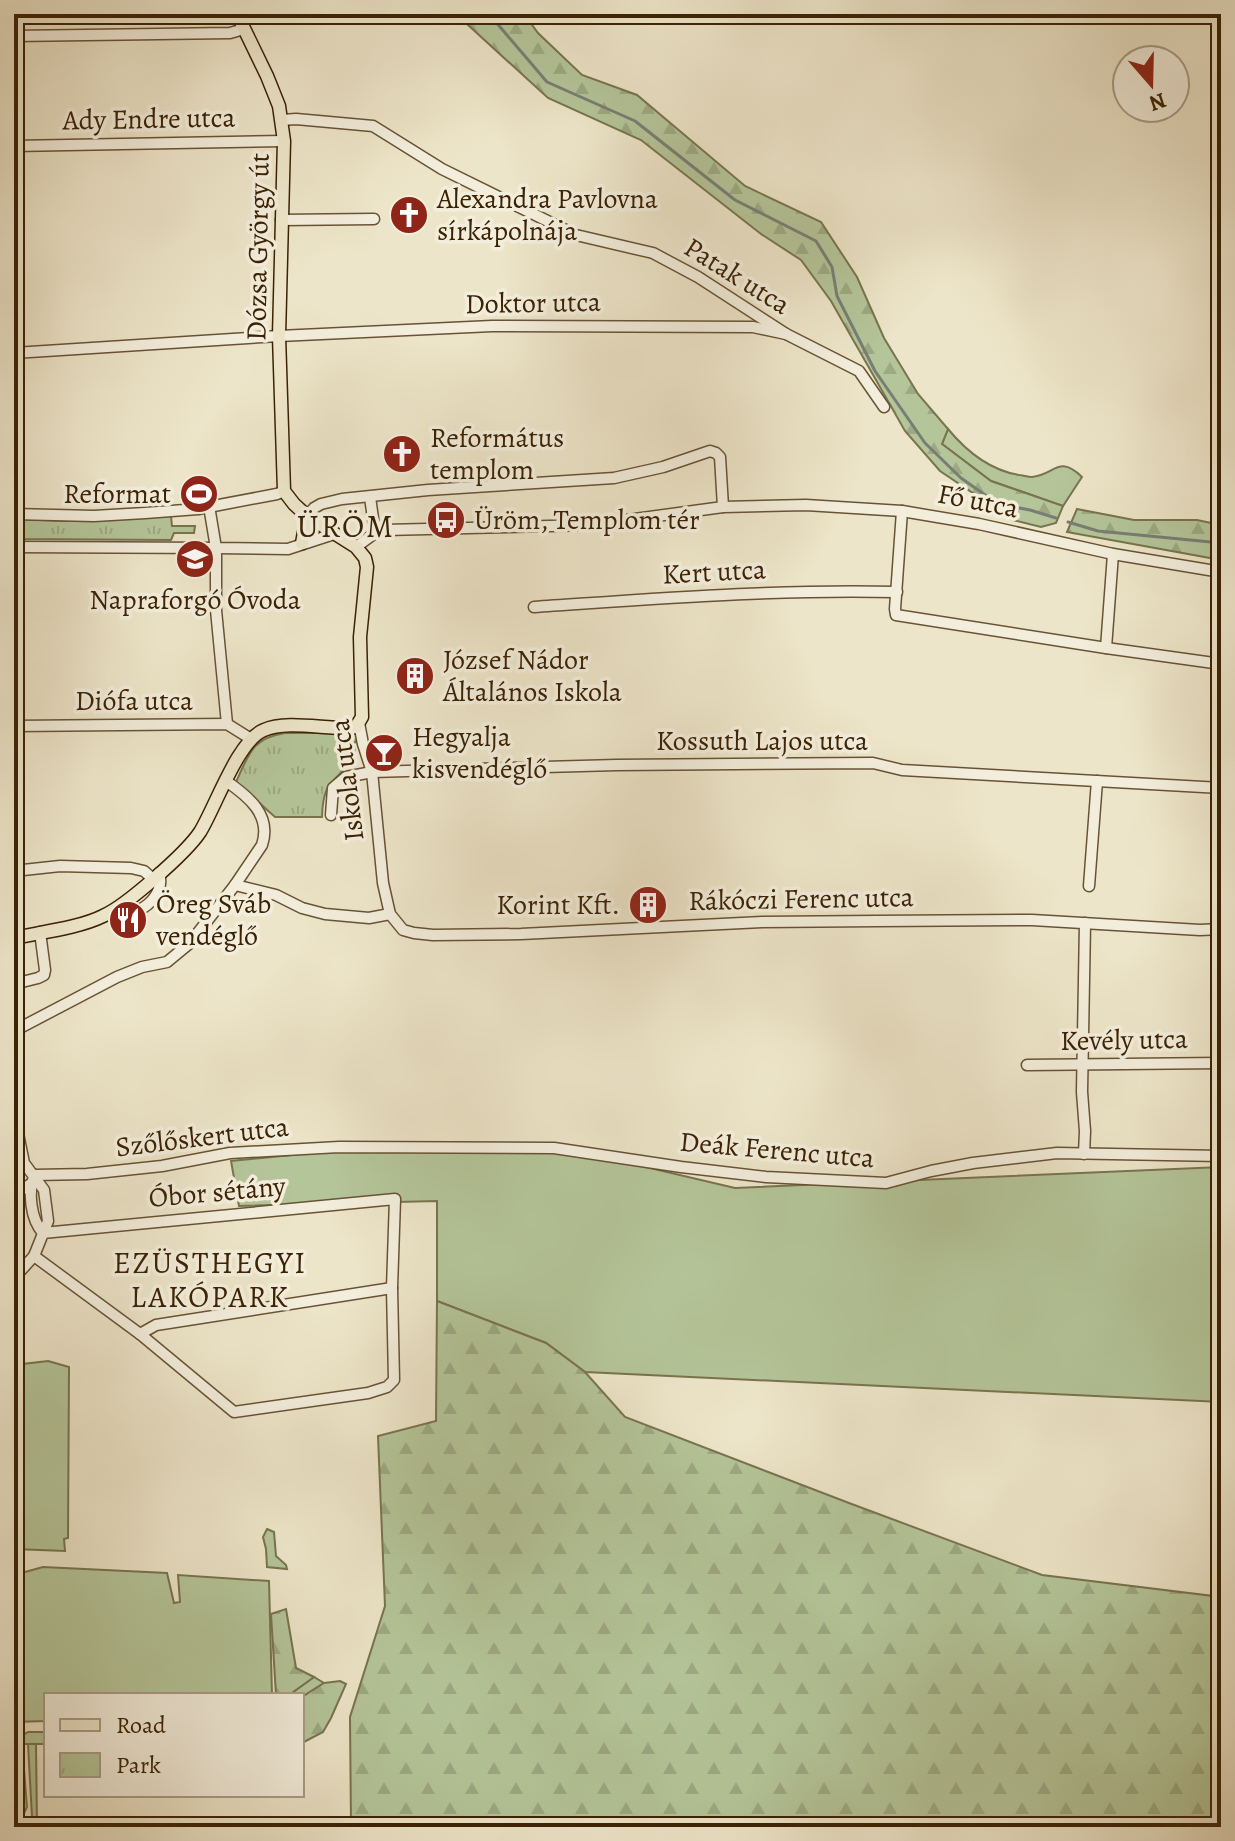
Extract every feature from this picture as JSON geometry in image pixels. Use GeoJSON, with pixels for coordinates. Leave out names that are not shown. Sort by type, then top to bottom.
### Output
{"type":"FeatureCollection","features":[{"type":"Feature","properties":{"kind":"main road","name":"Dózsa György út"},"geometry":{"type":"LineString","coordinates":[[237,14],[267,76],[282,120],[279,336],[284,491]]}},
{"type":"Feature","properties":{"kind":"main road"},"geometry":{"type":"LineString","coordinates":[[284,491],[307,516],[356,547]]}},
{"type":"Feature","properties":{"kind":"main road"},"geometry":{"type":"LineString","coordinates":[[302,543],[307,516]]}},
{"type":"Feature","properties":{"kind":"main road","name":"Iskola utca"},"geometry":{"type":"LineString","coordinates":[[356,547],[365,558],[367,567],[360,637],[362,703],[359,723]]}},
{"type":"Feature","properties":{"kind":"main road"},"geometry":{"type":"LineString","coordinates":[[14,938],[102,917],[114,911],[156,876],[195,839],[244,747],[256,734],[275,726],[349,728],[359,723]]}},
{"type":"Feature","properties":{"kind":"street"},"geometry":{"type":"LineString","coordinates":[[14,36],[230,33],[244,29]]}},
{"type":"Feature","properties":{"kind":"street","name":"Patak utca"},"geometry":{"type":"LineString","coordinates":[[282,120],[373,126],[442,169],[576,235],[653,253],[698,277],[786,334],[859,371],[884,407]]}},
{"type":"Feature","properties":{"kind":"street","name":"Ady Endre utca"},"geometry":{"type":"LineString","coordinates":[[14,146],[284,141]]}},
{"type":"Feature","properties":{"kind":"street"},"geometry":{"type":"LineString","coordinates":[[281,220],[374,219]]}},
{"type":"Feature","properties":{"kind":"street","name":"Doktor utca"},"geometry":{"type":"LineString","coordinates":[[14,353],[492,326],[753,327],[786,334]]}},
{"type":"Feature","properties":{"kind":"street"},"geometry":{"type":"LineString","coordinates":[[307,516],[321,504],[342,499],[614,478],[663,467],[710,451],[720,457],[723,507]]}},
{"type":"Feature","properties":{"kind":"street"},"geometry":{"type":"LineString","coordinates":[[14,514],[94,516],[158,512],[209,506],[284,491]]}},
{"type":"Feature","properties":{"kind":"street"},"geometry":{"type":"LineString","coordinates":[[356,547],[375,533],[370,497]]}},
{"type":"Feature","properties":{"kind":"street","name":"Fő utca"},"geometry":{"type":"LineString","coordinates":[[375,533],[409,529],[590,525],[723,507],[806,505],[902,511],[979,524],[1113,554],[1221,572]]}},
{"type":"Feature","properties":{"kind":"street"},"geometry":{"type":"LineString","coordinates":[[209,506],[216,548],[216,610],[227,724]]}},
{"type":"Feature","properties":{"kind":"street"},"geometry":{"type":"LineString","coordinates":[[902,511],[896,615],[1221,664]]}},
{"type":"Feature","properties":{"kind":"street"},"geometry":{"type":"LineString","coordinates":[[14,547],[278,550],[334,534]]}},
{"type":"Feature","properties":{"kind":"street"},"geometry":{"type":"LineString","coordinates":[[1106,648],[1113,554]]}},
{"type":"Feature","properties":{"kind":"street","name":"Kert utca"},"geometry":{"type":"LineString","coordinates":[[534,607],[710,595],[897,592]]}},
{"type":"Feature","properties":{"kind":"street","name":"Iskola utca"},"geometry":{"type":"LineString","coordinates":[[359,723],[372,772],[383,883],[390,914]]}},
{"type":"Feature","properties":{"kind":"street","name":"Diófa utca"},"geometry":{"type":"LineString","coordinates":[[14,726],[227,724],[251,739]]}},
{"type":"Feature","properties":{"kind":"street","name":"Kossuth Lajos utca"},"geometry":{"type":"LineString","coordinates":[[331,815],[333,788],[346,777],[372,772],[617,765],[873,763],[902,770],[1221,788]]}},
{"type":"Feature","properties":{"kind":"street"},"geometry":{"type":"LineString","coordinates":[[14,1031],[117,977],[167,962],[190,943],[262,845],[265,827],[258,809],[240,790],[226,781]]}},
{"type":"Feature","properties":{"kind":"street"},"geometry":{"type":"LineString","coordinates":[[1089,886],[1097,781]]}},
{"type":"Feature","properties":{"kind":"street"},"geometry":{"type":"LineString","coordinates":[[14,871],[60,866],[131,868],[156,876]]}},
{"type":"Feature","properties":{"kind":"street"},"geometry":{"type":"LineString","coordinates":[[235,885],[276,895],[302,908],[325,914],[369,918],[390,914]]}},
{"type":"Feature","properties":{"kind":"street","name":"Rákóczi Ferenc utca"},"geometry":{"type":"LineString","coordinates":[[390,914],[403,930],[433,935],[521,934],[762,922],[1032,920],[1221,929]]}},
{"type":"Feature","properties":{"kind":"street"},"geometry":{"type":"LineString","coordinates":[[1084,1154],[1085,923]]}},
{"type":"Feature","properties":{"kind":"street"},"geometry":{"type":"LineString","coordinates":[[14,984],[44,975],[40,932]]}},
{"type":"Feature","properties":{"kind":"street","name":"Kevély utca"},"geometry":{"type":"LineString","coordinates":[[1027,1065],[1221,1063]]}},
{"type":"Feature","properties":{"kind":"street"},"geometry":{"type":"LineString","coordinates":[[14,1114],[24,1163],[32,1180],[36,1225],[43,1233],[34,1256],[14,1278]]}},
{"type":"Feature","properties":{"kind":"street","name":"Deák Ferenc utca"},"geometry":{"type":"LineString","coordinates":[[374,1147],[554,1148],[766,1177],[886,1183],[973,1163],[1057,1153],[1221,1156]]}},
{"type":"Feature","properties":{"kind":"street","name":"Szőlőskert utca"},"geometry":{"type":"LineString","coordinates":[[32,1180],[162,1166],[230,1153],[374,1147]]}},
{"type":"Feature","properties":{"kind":"street"},"geometry":{"type":"LineString","coordinates":[[14,1196],[32,1180]]}},
{"type":"Feature","properties":{"kind":"street","name":"Óbor sétány"},"geometry":{"type":"LineString","coordinates":[[43,1233],[395,1199],[392,1288]]}},
{"type":"Feature","properties":{"kind":"street"},"geometry":{"type":"LineString","coordinates":[[34,1256],[140,1334],[234,1412],[368,1393],[387,1387],[394,1380],[392,1288],[156,1325],[140,1334]]}},
{"type":"Feature","properties":{"kind":"green space"},"geometry":{"type":"Polygon","coordinates":[[[456,14],[524,14],[538,33],[582,75],[637,95],[745,186],[821,222],[857,277],[884,338],[918,394],[948,429],[942,444],[991,481],[1063,506],[1056,523],[1041,527],[1013,520],[940,471],[905,431],[831,301],[801,260],[761,234],[641,140],[548,98],[456,14]]]}},
{"type":"Feature","properties":{"kind":"green space"},"geometry":{"type":"Polygon","coordinates":[[[948,429],[971,452],[1008,473],[1032,477],[1062,466],[1082,477],[1063,506],[991,481],[942,444],[948,429]]]}},
{"type":"Feature","properties":{"kind":"green space"},"geometry":{"type":"Polygon","coordinates":[[[1077,509],[1134,520],[1197,520],[1221,525],[1221,560],[1067,532],[1077,509]]]}},
{"type":"Feature","properties":{"kind":"green space"},"geometry":{"type":"Polygon","coordinates":[[[171,516],[172,526],[195,526],[194,533],[174,533],[171,540],[14,539],[14,519],[67,521],[171,516]]]}},
{"type":"Feature","properties":{"kind":"green space"},"geometry":{"type":"Polygon","coordinates":[[[285,733],[351,733],[358,737],[354,744],[355,756],[328,788],[322,817],[275,817],[236,782],[258,743],[285,733]]]}},
{"type":"Feature","properties":{"kind":"green space"},"geometry":{"type":"Polygon","coordinates":[[[374,1147],[586,1153],[735,1188],[1221,1167],[1221,1402],[585,1372],[546,1343],[437,1301],[437,1201],[239,1206],[231,1161],[374,1147]]]}},
{"type":"Feature","properties":{"kind":"green space"},"geometry":{"type":"Polygon","coordinates":[[[437,1301],[546,1343],[585,1372],[625,1417],[849,1503],[1042,1575],[1221,1597],[1221,1827],[351,1827],[350,1717],[385,1606],[378,1436],[436,1421],[437,1301]]]}},
{"type":"Feature","properties":{"kind":"green space"},"geometry":{"type":"Polygon","coordinates":[[[48,1361],[69,1367],[68,1538],[64,1539],[65,1551],[14,1549],[14,1365],[48,1361]]]}},
{"type":"Feature","properties":{"kind":"green space"},"geometry":{"type":"Polygon","coordinates":[[[267,1529],[274,1532],[276,1556],[287,1569],[267,1567],[263,1537],[267,1529]]]}},
{"type":"Feature","properties":{"kind":"green space"},"geometry":{"type":"Polygon","coordinates":[[[43,1567],[167,1573],[174,1603],[180,1602],[178,1575],[269,1581],[272,1693],[44,1693],[44,1721],[14,1722],[14,1575],[43,1567]]]}},
{"type":"Feature","properties":{"kind":"green space"},"geometry":{"type":"Polygon","coordinates":[[[286,1609],[296,1668],[314,1677],[292,1693],[276,1693],[271,1614],[286,1609]]]}},
{"type":"Feature","properties":{"kind":"green space"},"geometry":{"type":"Polygon","coordinates":[[[314,1677],[324,1683],[304,1696],[304,1693],[292,1693],[314,1677]]]}},
{"type":"Feature","properties":{"kind":"green space"},"geometry":{"type":"Polygon","coordinates":[[[340,1681],[346,1684],[323,1732],[304,1742],[304,1696],[324,1683],[340,1681]]]}},
{"type":"Feature","properties":{"kind":"green space"},"geometry":{"type":"Polygon","coordinates":[[[44,1732],[44,1744],[24,1744],[23,1735],[44,1732]]]}},
{"type":"Feature","properties":{"kind":"green space"},"geometry":{"type":"Polygon","coordinates":[[[28,1744],[36,1744],[37,1827],[30,1827],[28,1744]]]}},
{"type":"Feature","properties":{"kind":"green space"},"geometry":{"type":"Polygon","coordinates":[[[14,1755],[23,1757],[27,1807],[20,1821],[14,1817],[14,1755]]]}},
{"type":"Feature","properties":{"kind":"waterway"},"geometry":{"type":"LineString","coordinates":[[489,14],[547,82],[635,121],[735,200],[816,241],[832,267],[837,296],[875,371],[925,443],[961,478],[998,504],[1056,518]]}},
{"type":"Feature","properties":{"kind":"waterway"},"geometry":{"type":"LineString","coordinates":[[1068,522],[1098,531],[1221,543]]}},
{"type":"Feature","properties":{"kind":"place","name":"Alexandra Pavlovna sírkápolnája"},"geometry":{"type":"Point","coordinates":[409,215]}},
{"type":"Feature","properties":{"kind":"place","name":"Református templom"},"geometry":{"type":"Point","coordinates":[402,454]}},
{"type":"Feature","properties":{"kind":"place","name":"Reformat"},"geometry":{"type":"Point","coordinates":[199,494]}},
{"type":"Feature","properties":{"kind":"place","name":"Üröm, Templom tér"},"geometry":{"type":"Point","coordinates":[446,520]}},
{"type":"Feature","properties":{"kind":"place","name":"Napraforgó Óvoda"},"geometry":{"type":"Point","coordinates":[195,559]}},
{"type":"Feature","properties":{"kind":"place","name":"József Nádor Általános Iskola"},"geometry":{"type":"Point","coordinates":[415,676]}},
{"type":"Feature","properties":{"kind":"place","name":"Hegyalja kisvendéglő"},"geometry":{"type":"Point","coordinates":[384,753]}},
{"type":"Feature","properties":{"kind":"place","name":"Korint Kft."},"geometry":{"type":"Point","coordinates":[648,905]}},
{"type":"Feature","properties":{"kind":"place","name":"Öreg Sváb vendéglő"},"geometry":{"type":"Point","coordinates":[128,920]}},
{"type":"Feature","properties":{"kind":"district","name":"ÜRÖM"},"geometry":{"type":"Point","coordinates":[346,526]}},
{"type":"Feature","properties":{"kind":"district","name":"EZÜSTHEGYI LAKÓPARK"},"geometry":{"type":"Point","coordinates":[210,1280]}}]}
